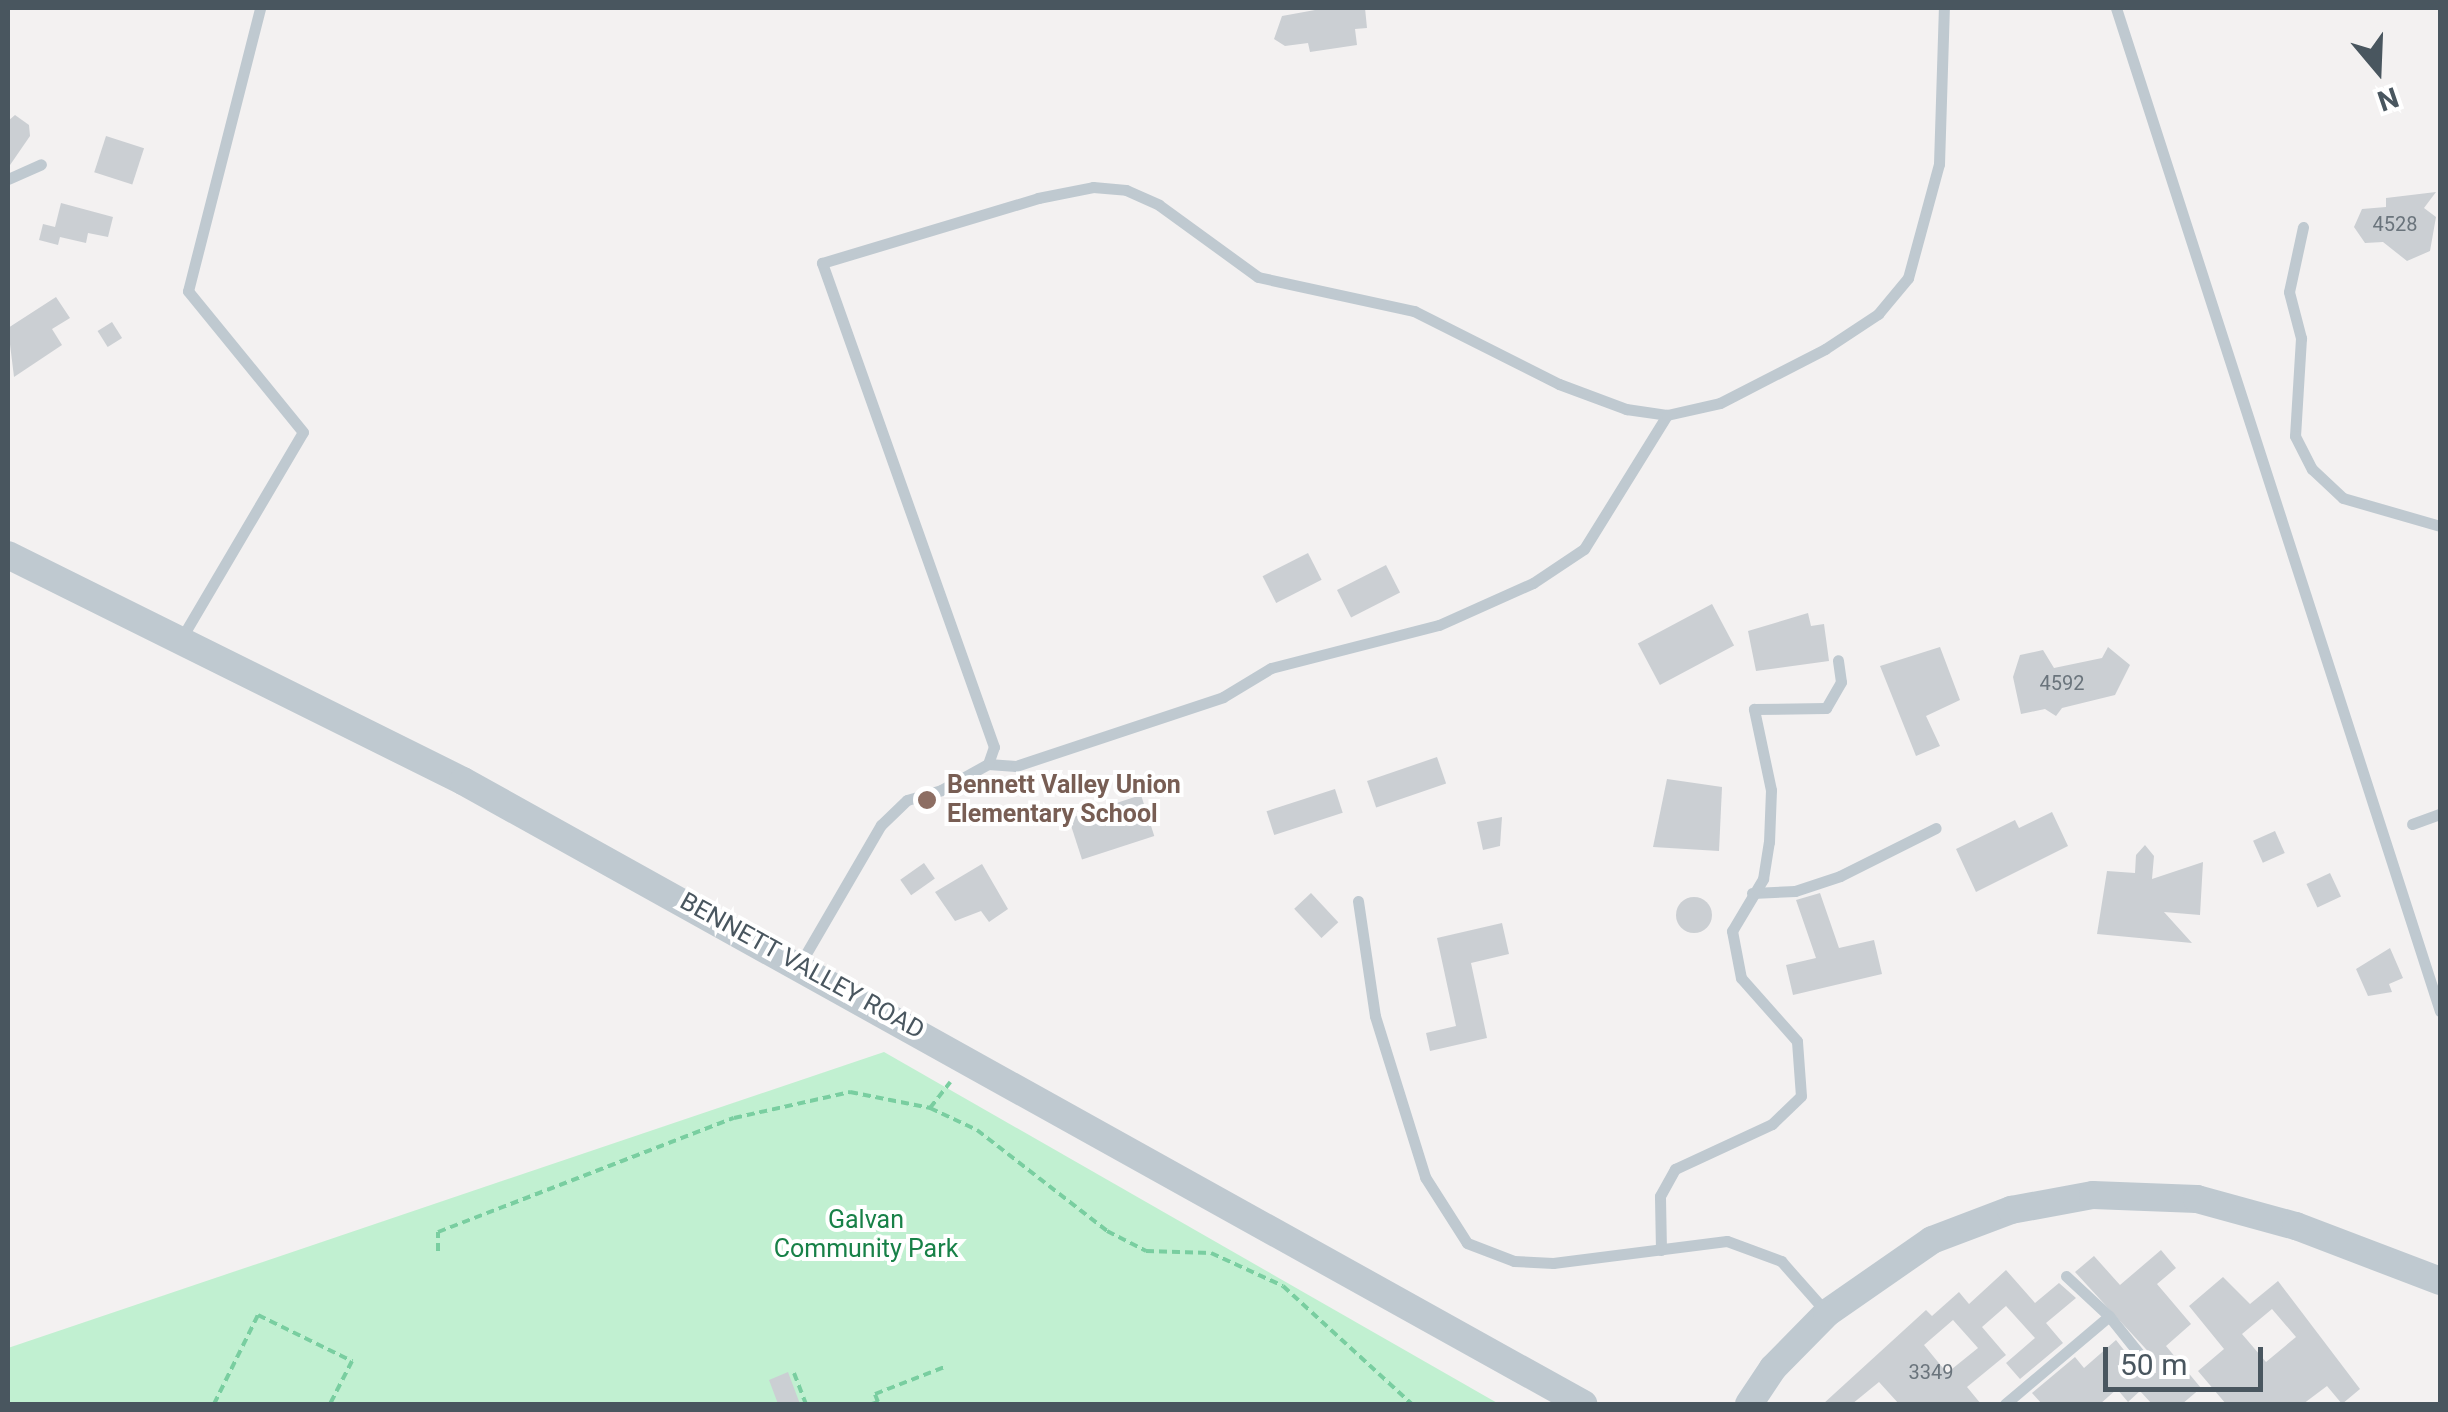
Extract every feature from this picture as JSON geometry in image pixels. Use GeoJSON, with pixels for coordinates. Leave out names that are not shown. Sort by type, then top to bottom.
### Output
{"type":"FeatureCollection","features":[{"type":"Feature","properties":{"kind":"street","name":"BENNETT VALLEY ROAD"},"geometry":{"type":"LineString","coordinates":[[8,555],[463,781],[800,964],[1583,1404]]}},
{"type":"Feature","properties":{"kind":"street"},"geometry":{"type":"LineString","coordinates":[[1749,1404],[1773,1368],[1826,1314],[1932,1240],[2011,1210],[2093,1195],[2196,1199],[2296,1226],[2440,1280]]}},
{"type":"Feature","properties":{"kind":"lane"},"geometry":{"type":"LineString","coordinates":[[181,639],[303,432],[188,292],[260,8]]}},
{"type":"Feature","properties":{"kind":"lane"},"geometry":{"type":"LineString","coordinates":[[988,764],[994,748],[822,263],[1038,198],[1093,186],[1126,190],[1159,205],[1258,277],[1414,312],[1559,384],[1626,409],[1666,415],[1720,403],[1798,366],[1878,314],[1908,278],[1939,164],[1944,8]]}},
{"type":"Feature","properties":{"kind":"lane"},"geometry":{"type":"LineString","coordinates":[[2116,8],[2440,1011]]}},
{"type":"Feature","properties":{"kind":"lane"},"geometry":{"type":"LineString","coordinates":[[8,179],[41,164]]}},
{"type":"Feature","properties":{"kind":"lane"},"geometry":{"type":"LineString","coordinates":[[2302,227],[2289,292],[2301,338],[2296,436],[2312,469],[2343,498],[2440,526]]}},
{"type":"Feature","properties":{"kind":"lane"},"geometry":{"type":"LineString","coordinates":[[800,964],[881,825],[906,800],[942,790],[988,764],[1016,766],[1223,697],[1271,668],[1439,625],[1534,583],[1584,550],[1666,415]]}},
{"type":"Feature","properties":{"kind":"lane"},"geometry":{"type":"LineString","coordinates":[[1661,1250],[1660,1196],[1675,1168],[1772,1124],[1801,1096],[1797,1042],[1741,978],[1733,956],[1732,931],[1763,879],[1771,790],[1754,710],[1826,708],[1841,682],[1838,660]]}},
{"type":"Feature","properties":{"kind":"lane"},"geometry":{"type":"LineString","coordinates":[[2412,824],[2440,814]]}},
{"type":"Feature","properties":{"kind":"lane"},"geometry":{"type":"LineString","coordinates":[[1752,893],[1795,890],[1840,876],[1936,828]]}},
{"type":"Feature","properties":{"kind":"lane"},"geometry":{"type":"LineString","coordinates":[[1358,901],[1374,1016],[1425,1176],[1456,1232],[1483,1252],[1514,1261],[1599,1262],[1726,1240],[1781,1260],[1826,1314]]}},
{"type":"Feature","properties":{"kind":"lane"},"geometry":{"type":"LineString","coordinates":[[2066,1276],[2109,1316],[2149,1366]]}},
{"type":"Feature","properties":{"kind":"lane"},"geometry":{"type":"LineString","coordinates":[[2005,1404],[2109,1316]]}},
{"type":"Feature","properties":{"kind":"path"},"geometry":{"type":"LineString","coordinates":[[930,1108],[969,1059]]}},
{"type":"Feature","properties":{"kind":"path"},"geometry":{"type":"LineString","coordinates":[[438,1251],[438,1232],[734,1118],[850,1092],[930,1108],[977,1130],[1107,1231],[1146,1251],[1211,1253],[1283,1286],[1412,1404]]}},
{"type":"Feature","properties":{"kind":"path"},"geometry":{"type":"LineString","coordinates":[[214,1404],[258,1314],[352,1360],[330,1404]]}},
{"type":"Feature","properties":{"kind":"path"},"geometry":{"type":"LineString","coordinates":[[872,1404],[878,1402],[875,1394],[948,1366]]}},
{"type":"Feature","properties":{"kind":"path"},"geometry":{"type":"LineString","coordinates":[[794,1374],[806,1404]]}},
{"type":"Feature","properties":{"kind":"green space","name":"Galvan Community Park"},"geometry":{"type":"Polygon","coordinates":[[[884,1052],[1499,1404],[8,1404],[8,1348],[884,1052]]]}},
{"type":"Feature","properties":{"kind":"building"},"geometry":{"type":"Polygon","coordinates":[[[1326,8],[1365,8],[1367,28],[1355,29],[1357,45],[1310,52],[1308,43],[1285,46],[1274,39],[1282,16],[1326,8]]]}},
{"type":"Feature","properties":{"kind":"building"},"geometry":{"type":"Polygon","coordinates":[[[15,115],[29,125],[30,136],[8,168],[8,121],[15,115]]]}},
{"type":"Feature","properties":{"kind":"building"},"geometry":{"type":"Polygon","coordinates":[[[106,136],[144,148],[132,185],[94,172],[106,136]]]}},
{"type":"Feature","properties":{"kind":"building"},"geometry":{"type":"Polygon","coordinates":[[[2436,192],[2424,208],[2436,217],[2430,251],[2407,261],[2383,242],[2365,243],[2354,227],[2362,209],[2386,207],[2386,198],[2436,192]]]}},
{"type":"Feature","properties":{"kind":"building"},"geometry":{"type":"Polygon","coordinates":[[[61,203],[113,217],[108,237],[88,233],[86,243],[60,237],[58,245],[39,240],[43,224],[55,227],[61,203]]]}},
{"type":"Feature","properties":{"kind":"building"},"geometry":{"type":"Polygon","coordinates":[[[56,297],[70,318],[52,329],[62,345],[14,377],[8,328],[56,297]]]}},
{"type":"Feature","properties":{"kind":"building"},"geometry":{"type":"Polygon","coordinates":[[[112,322],[122,338],[108,347],[98,331],[112,322]]]}},
{"type":"Feature","properties":{"kind":"building"},"geometry":{"type":"Polygon","coordinates":[[[1308,553],[1322,580],[1276,603],[1263,576],[1308,553]]]}},
{"type":"Feature","properties":{"kind":"building"},"geometry":{"type":"Polygon","coordinates":[[[1386,565],[1400,593],[1351,618],[1337,590],[1386,565]]]}},
{"type":"Feature","properties":{"kind":"building"},"geometry":{"type":"Polygon","coordinates":[[[1712,604],[1734,645],[1660,685],[1638,643],[1712,604]]]}},
{"type":"Feature","properties":{"kind":"building"},"geometry":{"type":"Polygon","coordinates":[[[1808,613],[1811,626],[1824,624],[1829,661],[1756,671],[1748,631],[1808,613]]]}},
{"type":"Feature","properties":{"kind":"building"},"geometry":{"type":"Polygon","coordinates":[[[1940,647],[1960,700],[1926,716],[1940,746],[1916,756],[1880,666],[1940,647]]]}},
{"type":"Feature","properties":{"kind":"building"},"geometry":{"type":"Polygon","coordinates":[[[2108,647],[2130,665],[2115,695],[2062,708],[2056,716],[2045,709],[2021,714],[2013,677],[2020,655],[2043,650],[2054,668],[2102,658],[2108,647]]]}},
{"type":"Feature","properties":{"kind":"building"},"geometry":{"type":"Polygon","coordinates":[[[1437,757],[1446,783],[1376,808],[1367,781],[1437,757]]]}},
{"type":"Feature","properties":{"kind":"building"},"geometry":{"type":"Polygon","coordinates":[[[1667,779],[1722,787],[1719,851],[1653,847],[1667,779]]]}},
{"type":"Feature","properties":{"kind":"building"},"geometry":{"type":"Polygon","coordinates":[[[1335,789],[1343,813],[1274,835],[1267,811],[1335,789]]]}},
{"type":"Feature","properties":{"kind":"building"},"geometry":{"type":"Polygon","coordinates":[[[1141,795],[1154,836],[1082,859],[1069,818],[1141,795]]]}},
{"type":"Feature","properties":{"kind":"building"},"geometry":{"type":"Polygon","coordinates":[[[2052,812],[2068,846],[1976,892],[1956,849],[2015,820],[2019,828],[2052,812]]]}},
{"type":"Feature","properties":{"kind":"building"},"geometry":{"type":"Polygon","coordinates":[[[1502,817],[1500,846],[1483,850],[1477,822],[1502,817]]]}},
{"type":"Feature","properties":{"kind":"building"},"geometry":{"type":"Polygon","coordinates":[[[2275,831],[2285,853],[2263,863],[2253,841],[2275,831]]]}},
{"type":"Feature","properties":{"kind":"building"},"geometry":{"type":"Polygon","coordinates":[[[2145,845],[2154,856],[2152,879],[2203,862],[2200,915],[2164,912],[2192,943],[2097,934],[2107,871],[2135,873],[2136,855],[2145,845]]]}},
{"type":"Feature","properties":{"kind":"building"},"geometry":{"type":"Polygon","coordinates":[[[924,863],[935,879],[911,895],[900,880],[924,863]]]}},
{"type":"Feature","properties":{"kind":"building"},"geometry":{"type":"Polygon","coordinates":[[[982,864],[1008,909],[989,922],[981,911],[955,921],[935,892],[982,864]]]}},
{"type":"Feature","properties":{"kind":"building"},"geometry":{"type":"Polygon","coordinates":[[[2330,873],[2341,897],[2317,908],[2306,884],[2330,873]]]}},
{"type":"Feature","properties":{"kind":"building"},"geometry":{"type":"Polygon","coordinates":[[[1311,893],[1338,922],[1321,938],[1294,909],[1311,893]]]}},
{"type":"Feature","properties":{"kind":"building"},"geometry":{"type":"Polygon","coordinates":[[[1820,893],[1839,948],[1874,940],[1882,974],[1793,995],[1786,965],[1816,958],[1796,900],[1820,893]]]}},
{"type":"Feature","properties":{"kind":"building"},"geometry":{"type":"Polygon","coordinates":[[[1694,897],[1707,902],[1712,915],[1707,928],[1694,933],[1681,928],[1676,915],[1681,902],[1694,897]]]}},
{"type":"Feature","properties":{"kind":"building"},"geometry":{"type":"Polygon","coordinates":[[[1502,923],[1509,954],[1471,963],[1487,1038],[1430,1051],[1426,1033],[1456,1026],[1437,938],[1502,923]]]}},
{"type":"Feature","properties":{"kind":"building"},"geometry":{"type":"Polygon","coordinates":[[[2390,948],[2403,978],[2389,984],[2392,992],[2368,996],[2356,969],[2390,948]]]}},
{"type":"Feature","properties":{"kind":"building"},"geometry":{"type":"Polygon","coordinates":[[[2161,1250],[2176,1268],[2157,1284],[2191,1324],[2166,1346],[2201,1388],[2182,1404],[2152,1404],[2140,1391],[2128,1402],[2117,1389],[2100,1404],[2042,1404],[2032,1393],[2075,1357],[2084,1368],[2116,1340],[2142,1373],[2156,1373],[2156,1360],[2075,1272],[2094,1256],[2120,1285],[2161,1250]]]}},
{"type":"Feature","properties":{"kind":"building"},"geometry":{"type":"Polygon","coordinates":[[[2006,1270],[2035,1303],[2059,1283],[2076,1298],[2046,1323],[2063,1343],[2020,1379],[2006,1363],[2035,1338],[2006,1306],[1982,1327],[2006,1355],[1967,1387],[1981,1404],[1899,1404],[1879,1382],[1852,1404],[1823,1404],[1926,1310],[1932,1316],[1959,1292],[1969,1304],[2006,1270]],[[1953,1320],[1924,1345],[1947,1373],[1978,1348],[1953,1320]]]}},
{"type":"Feature","properties":{"kind":"building"},"geometry":{"type":"Polygon","coordinates":[[[2223,1277],[2250,1304],[2278,1281],[2360,1389],[2342,1404],[2327,1386],[2303,1404],[2226,1404],[2198,1371],[2224,1349],[2189,1306],[2223,1277]],[[2272,1309],[2242,1334],[2266,1362],[2296,1337],[2272,1309]]]}},
{"type":"Feature","properties":{"kind":"building"},"geometry":{"type":"Polygon","coordinates":[[[788,1372],[800,1404],[778,1404],[769,1380],[788,1372]]]}},
{"type":"Feature","properties":{"kind":"place","name":"Bennett Valley Union Elementary School"},"geometry":{"type":"Point","coordinates":[927,800]}}]}
